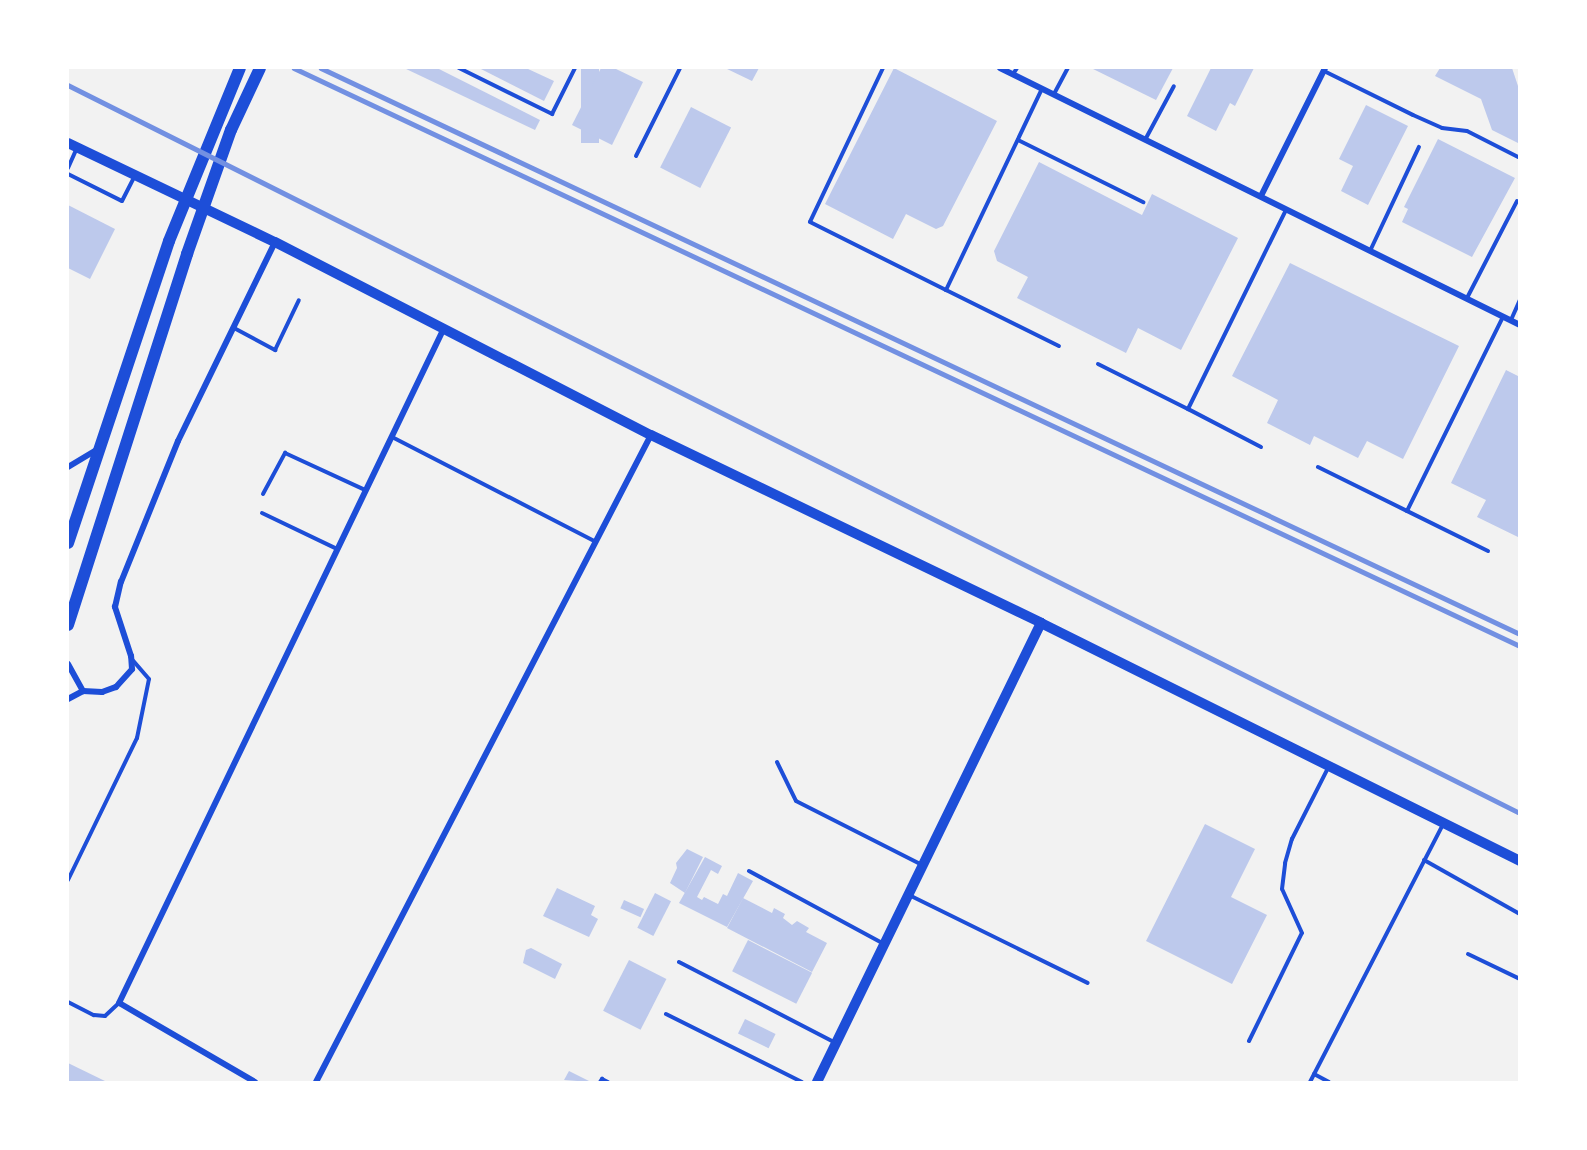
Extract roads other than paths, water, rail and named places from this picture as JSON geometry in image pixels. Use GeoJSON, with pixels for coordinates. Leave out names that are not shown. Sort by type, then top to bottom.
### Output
{"type":"FeatureCollection","features":[{"type":"Feature","properties":{"kind":"main road"},"geometry":{"type":"LineString","coordinates":[[68,543],[169,241],[240,68]]}},
{"type":"Feature","properties":{"kind":"main road"},"geometry":{"type":"LineString","coordinates":[[68,625],[187,254],[231,130],[260,68]]}},
{"type":"Feature","properties":{"kind":"street"},"geometry":{"type":"LineString","coordinates":[[1000,68],[1015,71],[1042,89],[1520,325]]}},
{"type":"Feature","properties":{"kind":"street"},"geometry":{"type":"LineString","coordinates":[[1261,196],[1324,69]]}},
{"type":"Feature","properties":{"kind":"street"},"geometry":{"type":"LineString","coordinates":[[73,145],[275,242],[651,435],[1041,623],[1520,861]]}},
{"type":"Feature","properties":{"kind":"street"},"geometry":{"type":"LineString","coordinates":[[68,699],[83,691],[102,692],[116,687],[132,669],[131,658],[116,613],[121,582],[178,441],[275,242]]}},
{"type":"Feature","properties":{"kind":"street"},"geometry":{"type":"LineString","coordinates":[[255,1083],[119,1003],[443,330]]}},
{"type":"Feature","properties":{"kind":"street"},"geometry":{"type":"LineString","coordinates":[[316,1083],[651,435]]}},
{"type":"Feature","properties":{"kind":"street"},"geometry":{"type":"LineString","coordinates":[[68,467],[101,447]]}},
{"type":"Feature","properties":{"kind":"street"},"geometry":{"type":"LineString","coordinates":[[68,512],[75,525]]}},
{"type":"Feature","properties":{"kind":"street"},"geometry":{"type":"LineString","coordinates":[[817,1083],[1041,623]]}},
{"type":"Feature","properties":{"kind":"street"},"geometry":{"type":"LineString","coordinates":[[68,664],[83,691]]}},
{"type":"Feature","properties":{"kind":"lane"},"geometry":{"type":"LineString","coordinates":[[459,68],[552,114],[575,68]]}},
{"type":"Feature","properties":{"kind":"lane"},"geometry":{"type":"LineString","coordinates":[[636,156],[680,68]]}},
{"type":"Feature","properties":{"kind":"lane"},"geometry":{"type":"LineString","coordinates":[[883,68],[810,222],[1059,346]]}},
{"type":"Feature","properties":{"kind":"lane"},"geometry":{"type":"LineString","coordinates":[[1054,94],[1068,68]]}},
{"type":"Feature","properties":{"kind":"lane"},"geometry":{"type":"LineString","coordinates":[[1324,69],[1422,119],[1442,128],[1467,130],[1520,158]]}},
{"type":"Feature","properties":{"kind":"lane"},"geometry":{"type":"LineString","coordinates":[[1145,140],[1174,86]]}},
{"type":"Feature","properties":{"kind":"lane"},"geometry":{"type":"LineString","coordinates":[[946,290],[1042,89]]}},
{"type":"Feature","properties":{"kind":"lane"},"geometry":{"type":"LineString","coordinates":[[1018,140],[1143,202]]}},
{"type":"Feature","properties":{"kind":"lane"},"geometry":{"type":"LineString","coordinates":[[68,168],[73,145]]}},
{"type":"Feature","properties":{"kind":"lane"},"geometry":{"type":"LineString","coordinates":[[1371,251],[1419,147]]}},
{"type":"Feature","properties":{"kind":"lane"},"geometry":{"type":"LineString","coordinates":[[68,174],[122,201],[135,175]]}},
{"type":"Feature","properties":{"kind":"lane"},"geometry":{"type":"LineString","coordinates":[[1466,299],[1517,201]]}},
{"type":"Feature","properties":{"kind":"lane"},"geometry":{"type":"LineString","coordinates":[[1188,409],[1286,209]]}},
{"type":"Feature","properties":{"kind":"lane"},"geometry":{"type":"LineString","coordinates":[[233,328],[275,350],[299,300]]}},
{"type":"Feature","properties":{"kind":"lane"},"geometry":{"type":"LineString","coordinates":[[1511,321],[1520,300]]}},
{"type":"Feature","properties":{"kind":"lane"},"geometry":{"type":"LineString","coordinates":[[1407,511],[1503,317]]}},
{"type":"Feature","properties":{"kind":"lane"},"geometry":{"type":"LineString","coordinates":[[1098,364],[1261,447]]}},
{"type":"Feature","properties":{"kind":"lane"},"geometry":{"type":"LineString","coordinates":[[391,436],[596,542]]}},
{"type":"Feature","properties":{"kind":"lane"},"geometry":{"type":"LineString","coordinates":[[263,494],[285,453],[366,490]]}},
{"type":"Feature","properties":{"kind":"lane"},"geometry":{"type":"LineString","coordinates":[[1318,467],[1488,551]]}},
{"type":"Feature","properties":{"kind":"lane"},"geometry":{"type":"LineString","coordinates":[[262,513],[337,549]]}},
{"type":"Feature","properties":{"kind":"lane"},"geometry":{"type":"LineString","coordinates":[[68,880],[137,738],[149,679],[131,658]]}},
{"type":"Feature","properties":{"kind":"lane"},"geometry":{"type":"LineString","coordinates":[[777,762],[796,801],[923,865]]}},
{"type":"Feature","properties":{"kind":"lane"},"geometry":{"type":"LineString","coordinates":[[1249,1041],[1302,933],[1282,890],[1284,863],[1292,839],[1329,767]]}},
{"type":"Feature","properties":{"kind":"lane"},"geometry":{"type":"LineString","coordinates":[[1310,1083],[1444,824]]}},
{"type":"Feature","properties":{"kind":"lane"},"geometry":{"type":"LineString","coordinates":[[1424,860],[1520,914]]}},
{"type":"Feature","properties":{"kind":"lane"},"geometry":{"type":"LineString","coordinates":[[749,871],[885,944]]}},
{"type":"Feature","properties":{"kind":"lane"},"geometry":{"type":"LineString","coordinates":[[908,895],[1088,983]]}},
{"type":"Feature","properties":{"kind":"lane"},"geometry":{"type":"LineString","coordinates":[[1468,954],[1520,980]]}},
{"type":"Feature","properties":{"kind":"lane"},"geometry":{"type":"LineString","coordinates":[[680,962],[836,1043]]}},
{"type":"Feature","properties":{"kind":"lane"},"geometry":{"type":"LineString","coordinates":[[68,1002],[94,1015],[105,1016],[119,1003]]}},
{"type":"Feature","properties":{"kind":"lane"},"geometry":{"type":"LineString","coordinates":[[666,1014],[802,1083]]}},
{"type":"Feature","properties":{"kind":"lane"},"geometry":{"type":"LineString","coordinates":[[1314,1074],[1329,1083]]}},
{"type":"Feature","properties":{"kind":"lane"},"geometry":{"type":"LineString","coordinates":[[600,1083],[602,1079],[608,1083]]}},
{"type":"Feature","properties":{"kind":"railway"},"geometry":{"type":"LineString","coordinates":[[294,68],[1520,646]]}},
{"type":"Feature","properties":{"kind":"railway"},"geometry":{"type":"LineString","coordinates":[[321,68],[1520,634]]}},
{"type":"Feature","properties":{"kind":"railway"},"geometry":{"type":"LineString","coordinates":[[68,85],[1520,813]]}}]}
